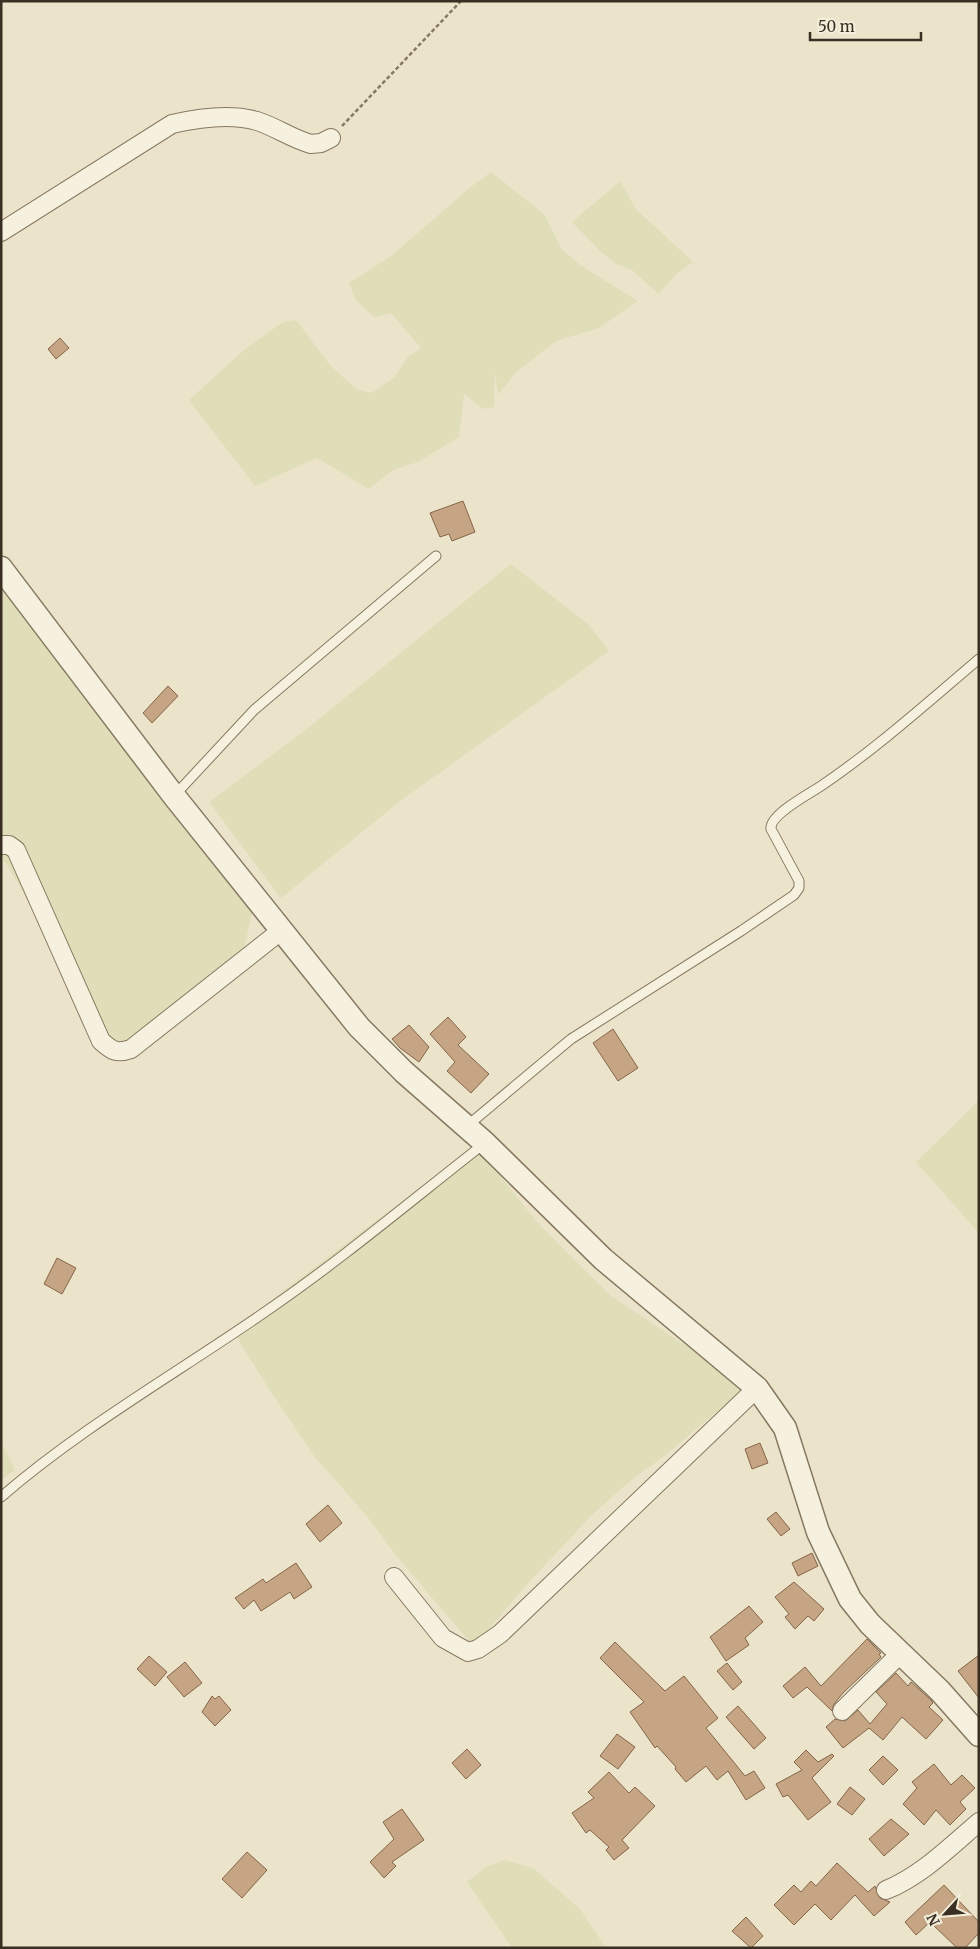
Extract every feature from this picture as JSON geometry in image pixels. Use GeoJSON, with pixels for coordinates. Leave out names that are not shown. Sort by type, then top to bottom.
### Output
{"type":"FeatureCollection","features":[{"type":"Feature","properties":{"kind":"street"},"geometry":{"type":"LineString","coordinates":[[1,232],[172,124],[193,119],[228,118],[257,121],[311,144],[320,143],[331,138]]}},
{"type":"Feature","properties":{"kind":"street"},"geometry":{"type":"LineString","coordinates":[[1,568],[174,796],[282,930],[329,993],[359,1027],[404,1072],[485,1143],[603,1259],[757,1388],[785,1428],[818,1532],[850,1599],[870,1624],[940,1691],[979,1735]]}},
{"type":"Feature","properties":{"kind":"street"},"geometry":{"type":"LineString","coordinates":[[1,845],[9,846],[16,850],[101,1041],[112,1051],[121,1053],[131,1049],[282,930]]}},
{"type":"Feature","properties":{"kind":"street"},"geometry":{"type":"LineString","coordinates":[[394,1577],[443,1638],[468,1652],[478,1650],[500,1634],[757,1388]]}},
{"type":"Feature","properties":{"kind":"street"},"geometry":{"type":"LineString","coordinates":[[842,1711],[900,1654]]}},
{"type":"Feature","properties":{"kind":"street"},"geometry":{"type":"LineString","coordinates":[[886,1890],[905,1880],[979,1822]]}},
{"type":"Feature","properties":{"kind":"lane"},"geometry":{"type":"LineString","coordinates":[[174,796],[254,710],[436,556]]}},
{"type":"Feature","properties":{"kind":"lane"},"geometry":{"type":"LineString","coordinates":[[467,1127],[570,1039],[741,931],[794,894],[799,888],[799,881],[770,830],[772,822],[785,810],[858,760],[979,659]]}},
{"type":"Feature","properties":{"kind":"lane"},"geometry":{"type":"LineString","coordinates":[[1,1498],[27,1475],[75,1440],[320,1273],[485,1143]]}},
{"type":"Feature","properties":{"kind":"path"},"geometry":{"type":"LineString","coordinates":[[331,138],[461,1]]}},
{"type":"Feature","properties":{"kind":"shaded area"},"geometry":{"type":"Polygon","coordinates":[[[491,172],[544,214],[561,248],[580,265],[638,301],[599,328],[556,341],[516,372],[498,395],[495,372],[494,407],[483,409],[464,394],[459,437],[418,462],[393,470],[369,489],[317,458],[255,486],[189,400],[244,350],[283,322],[296,320],[330,365],[356,389],[371,393],[395,377],[407,358],[421,348],[391,313],[374,317],[356,300],[349,283],[391,256],[472,186],[491,172]]]}},
{"type":"Feature","properties":{"kind":"shaded area"},"geometry":{"type":"Polygon","coordinates":[[[620,181],[636,209],[693,262],[675,275],[659,294],[632,270],[616,264],[599,250],[572,222],[620,181]]]}},
{"type":"Feature","properties":{"kind":"shaded area"},"geometry":{"type":"Polygon","coordinates":[[[511,564],[589,625],[609,651],[399,802],[281,898],[209,802],[300,734],[511,564]]]}},
{"type":"Feature","properties":{"kind":"shaded area"},"geometry":{"type":"Polygon","coordinates":[[[1,579],[253,910],[243,952],[116,1049],[1,855],[1,579]]]}},
{"type":"Feature","properties":{"kind":"shaded area"},"geometry":{"type":"Polygon","coordinates":[[[979,1100],[979,1233],[916,1162],[979,1100]]]}},
{"type":"Feature","properties":{"kind":"shaded area"},"geometry":{"type":"Polygon","coordinates":[[[476,1145],[537,1222],[611,1296],[700,1355],[741,1391],[667,1454],[629,1482],[592,1515],[528,1583],[474,1647],[395,1554],[366,1515],[314,1456],[232,1330],[476,1145]]]}},
{"type":"Feature","properties":{"kind":"shaded area"},"geometry":{"type":"Polygon","coordinates":[[[1,1442],[15,1470],[1,1480],[1,1442]]]}},
{"type":"Feature","properties":{"kind":"shaded area"},"geometry":{"type":"Polygon","coordinates":[[[504,1860],[533,1868],[580,1909],[606,1948],[512,1948],[467,1882],[486,1867],[504,1860]]]}},
{"type":"Feature","properties":{"kind":"building"},"geometry":{"type":"Polygon","coordinates":[[[60,338],[69,348],[56,359],[48,349],[60,338]]]}},
{"type":"Feature","properties":{"kind":"building"},"geometry":{"type":"Polygon","coordinates":[[[463,501],[475,532],[452,541],[449,534],[440,537],[430,513],[463,501]]]}},
{"type":"Feature","properties":{"kind":"building"},"geometry":{"type":"Polygon","coordinates":[[[168,686],[178,696],[152,723],[143,713],[168,686]]]}},
{"type":"Feature","properties":{"kind":"building"},"geometry":{"type":"Polygon","coordinates":[[[448,1017],[466,1037],[458,1045],[489,1074],[471,1093],[447,1071],[455,1062],[430,1034],[448,1017]]]}},
{"type":"Feature","properties":{"kind":"building"},"geometry":{"type":"Polygon","coordinates":[[[409,1025],[429,1047],[419,1062],[400,1048],[392,1039],[409,1025]]]}},
{"type":"Feature","properties":{"kind":"building"},"geometry":{"type":"Polygon","coordinates":[[[613,1029],[638,1068],[618,1081],[593,1043],[613,1029]]]}},
{"type":"Feature","properties":{"kind":"building"},"geometry":{"type":"Polygon","coordinates":[[[57,1258],[76,1268],[62,1294],[44,1284],[57,1258]]]}},
{"type":"Feature","properties":{"kind":"building"},"geometry":{"type":"Polygon","coordinates":[[[760,1443],[768,1463],[752,1469],[745,1449],[760,1443]]]}},
{"type":"Feature","properties":{"kind":"building"},"geometry":{"type":"Polygon","coordinates":[[[328,1505],[342,1523],[320,1542],[306,1524],[328,1505]]]}},
{"type":"Feature","properties":{"kind":"building"},"geometry":{"type":"Polygon","coordinates":[[[776,1512],[790,1529],[781,1536],[767,1519],[776,1512]]]}},
{"type":"Feature","properties":{"kind":"building"},"geometry":{"type":"Polygon","coordinates":[[[812,1553],[818,1566],[798,1576],[792,1563],[812,1553]]]}},
{"type":"Feature","properties":{"kind":"building"},"geometry":{"type":"Polygon","coordinates":[[[296,1563],[312,1587],[294,1599],[290,1592],[261,1611],[254,1600],[244,1609],[235,1598],[263,1579],[266,1583],[296,1563]]]}},
{"type":"Feature","properties":{"kind":"building"},"geometry":{"type":"Polygon","coordinates":[[[794,1582],[824,1609],[814,1621],[808,1616],[795,1629],[785,1617],[789,1614],[775,1597],[794,1582]]]}},
{"type":"Feature","properties":{"kind":"building"},"geometry":{"type":"Polygon","coordinates":[[[749,1606],[763,1622],[745,1638],[749,1645],[726,1661],[710,1637],[749,1606]]]}},
{"type":"Feature","properties":{"kind":"building"},"geometry":{"type":"Polygon","coordinates":[[[867,1639],[881,1653],[879,1654],[881,1657],[843,1693],[834,1704],[832,1711],[807,1687],[793,1698],[783,1686],[805,1667],[821,1686],[867,1639]]]}},
{"type":"Feature","properties":{"kind":"building"},"geometry":{"type":"Polygon","coordinates":[[[615,1642],[665,1691],[684,1676],[718,1718],[706,1728],[745,1776],[754,1771],[765,1788],[746,1800],[728,1771],[717,1780],[706,1766],[686,1782],[675,1769],[676,1767],[657,1746],[655,1748],[630,1712],[644,1702],[600,1658],[615,1642]]]}},
{"type":"Feature","properties":{"kind":"building"},"geometry":{"type":"Polygon","coordinates":[[[979,1655],[979,1698],[958,1671],[979,1655]]]}},
{"type":"Feature","properties":{"kind":"building"},"geometry":{"type":"Polygon","coordinates":[[[149,1656],[167,1672],[155,1686],[137,1669],[149,1656]]]}},
{"type":"Feature","properties":{"kind":"building"},"geometry":{"type":"Polygon","coordinates":[[[185,1662],[202,1683],[184,1697],[167,1677],[185,1662]]]}},
{"type":"Feature","properties":{"kind":"building"},"geometry":{"type":"Polygon","coordinates":[[[727,1663],[742,1682],[733,1690],[717,1671],[727,1663]]]}},
{"type":"Feature","properties":{"kind":"building"},"geometry":{"type":"Polygon","coordinates":[[[896,1673],[908,1686],[911,1682],[931,1700],[933,1703],[929,1707],[943,1720],[926,1739],[902,1717],[883,1740],[869,1728],[843,1748],[826,1727],[835,1719],[845,1721],[858,1710],[870,1724],[887,1704],[876,1692],[896,1673]]]}},
{"type":"Feature","properties":{"kind":"building"},"geometry":{"type":"Polygon","coordinates":[[[212,1696],[215,1699],[219,1696],[231,1710],[215,1726],[202,1712],[212,1696]]]}},
{"type":"Feature","properties":{"kind":"building"},"geometry":{"type":"Polygon","coordinates":[[[738,1706],[766,1738],[754,1749],[726,1717],[738,1706]]]}},
{"type":"Feature","properties":{"kind":"building"},"geometry":{"type":"Polygon","coordinates":[[[617,1734],[635,1747],[618,1769],[600,1756],[617,1734]]]}},
{"type":"Feature","properties":{"kind":"building"},"geometry":{"type":"Polygon","coordinates":[[[467,1749],[481,1765],[466,1779],[452,1763],[467,1749]]]}},
{"type":"Feature","properties":{"kind":"building"},"geometry":{"type":"Polygon","coordinates":[[[806,1750],[818,1762],[832,1754],[834,1756],[812,1778],[831,1802],[808,1820],[788,1795],[783,1797],[776,1784],[802,1770],[794,1762],[806,1750]]]}},
{"type":"Feature","properties":{"kind":"building"},"geometry":{"type":"Polygon","coordinates":[[[883,1756],[898,1770],[883,1785],[869,1770],[883,1756]]]}},
{"type":"Feature","properties":{"kind":"building"},"geometry":{"type":"Polygon","coordinates":[[[934,1764],[951,1785],[962,1775],[975,1788],[960,1802],[966,1809],[950,1825],[936,1810],[924,1825],[903,1804],[917,1788],[912,1782],[934,1764]]]}},
{"type":"Feature","properties":{"kind":"building"},"geometry":{"type":"Polygon","coordinates":[[[609,1772],[629,1793],[635,1787],[655,1806],[622,1840],[629,1848],[614,1860],[606,1850],[609,1847],[590,1830],[586,1833],[572,1813],[594,1798],[588,1792],[609,1772]]]}},
{"type":"Feature","properties":{"kind":"building"},"geometry":{"type":"Polygon","coordinates":[[[850,1787],[865,1799],[852,1815],[837,1804],[850,1787]]]}},
{"type":"Feature","properties":{"kind":"building"},"geometry":{"type":"Polygon","coordinates":[[[402,1809],[424,1840],[392,1862],[396,1866],[384,1878],[370,1862],[394,1839],[383,1822],[402,1809]]]}},
{"type":"Feature","properties":{"kind":"building"},"geometry":{"type":"Polygon","coordinates":[[[891,1819],[909,1834],[884,1856],[869,1839],[891,1819]]]}},
{"type":"Feature","properties":{"kind":"building"},"geometry":{"type":"Polygon","coordinates":[[[247,1852],[267,1870],[242,1898],[222,1879],[247,1852]]]}},
{"type":"Feature","properties":{"kind":"building"},"geometry":{"type":"Polygon","coordinates":[[[837,1863],[868,1892],[875,1886],[880,1898],[890,1902],[874,1916],[855,1895],[831,1920],[815,1904],[794,1925],[774,1905],[794,1885],[801,1892],[811,1881],[816,1886],[837,1863]]]}},
{"type":"Feature","properties":{"kind":"building"},"geometry":{"type":"Polygon","coordinates":[[[944,1885],[979,1922],[979,1933],[965,1948],[957,1948],[930,1922],[916,1935],[905,1922],[944,1885]]]}},
{"type":"Feature","properties":{"kind":"building"},"geometry":{"type":"Polygon","coordinates":[[[746,1917],[763,1936],[751,1948],[732,1931],[746,1917]]]}}]}
